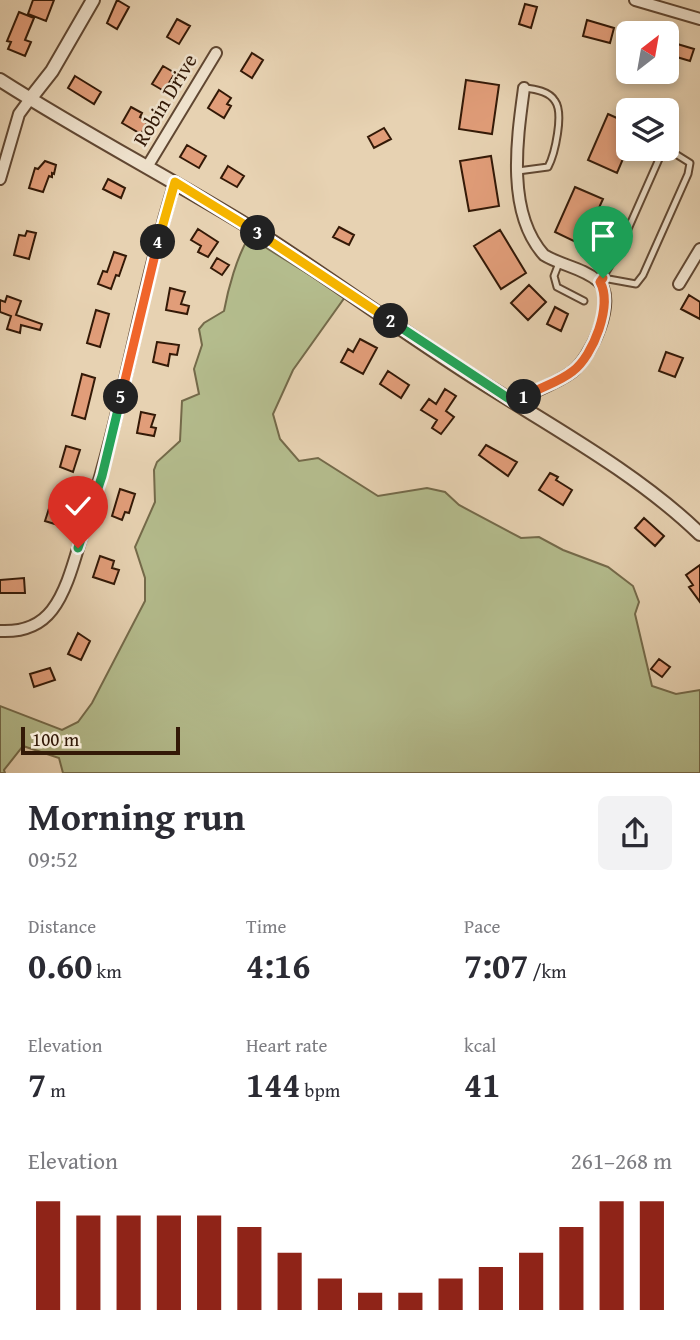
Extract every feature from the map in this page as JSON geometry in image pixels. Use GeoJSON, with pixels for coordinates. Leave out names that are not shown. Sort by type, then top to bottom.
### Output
{"type":"FeatureCollection","features":[{"type":"Feature","properties":{"kind":"street"},"geometry":{"type":"LineString","coordinates":[[635,0],[700,19]]}},
{"type":"Feature","properties":{"kind":"street"},"geometry":{"type":"LineString","coordinates":[[0,179],[19,114],[52,71],[90,1]]}},
{"type":"Feature","properties":{"kind":"street","name":"Robin Drive"},"geometry":{"type":"LineString","coordinates":[[148,167],[216,52]]}},
{"type":"Feature","properties":{"kind":"street"},"geometry":{"type":"LineString","coordinates":[[0,80],[287,251],[644,488],[679,514],[700,534]]}},
{"type":"Feature","properties":{"kind":"street"},"geometry":{"type":"LineString","coordinates":[[514,402],[563,378],[579,366],[588,352],[603,315],[605,292],[601,280],[544,255],[531,236],[523,213],[518,171],[518,130],[524,88]]}},
{"type":"Feature","properties":{"kind":"street"},"geometry":{"type":"LineString","coordinates":[[0,631],[10,632],[34,625],[45,618],[60,598],[102,476],[161,228],[175,182]]}},
{"type":"Feature","properties":{"kind":"street"},"geometry":{"type":"LineString","coordinates":[[680,284],[695,268],[700,248]]}},
{"type":"Feature","properties":{"kind":"lane"},"geometry":{"type":"LineString","coordinates":[[518,171],[548,167],[555,155],[559,108],[554,98],[540,90],[524,88]]}},
{"type":"Feature","properties":{"kind":"lane"},"geometry":{"type":"LineString","coordinates":[[663,150],[690,163],[643,275],[636,284],[601,280],[617,254],[663,150]]}},
{"type":"Feature","properties":{"kind":"lane"},"geometry":{"type":"LineString","coordinates":[[559,263],[554,276],[557,287],[584,301]]}},
{"type":"Feature","properties":{"kind":"green space"},"geometry":{"type":"Polygon","coordinates":[[[249,237],[345,297],[293,370],[273,414],[280,439],[299,461],[318,458],[378,496],[427,488],[445,492],[459,505],[521,538],[539,537],[563,550],[608,567],[633,586],[639,602],[635,614],[652,686],[676,694],[700,690],[700,773],[63,773],[59,758],[23,746],[4,770],[5,773],[0,773],[0,706],[62,730],[78,722],[92,703],[145,601],[145,578],[135,547],[155,502],[154,470],[157,462],[180,441],[182,401],[199,394],[194,369],[202,345],[199,329],[224,311],[233,273],[249,237]]]}},
{"type":"Feature","properties":{"kind":"building"},"geometry":{"type":"Polygon","coordinates":[[[33,0],[54,0],[46,21],[28,14],[33,0]]]}},
{"type":"Feature","properties":{"kind":"building"},"geometry":{"type":"Polygon","coordinates":[[[117,0],[129,7],[117,29],[107,23],[117,0]]]}},
{"type":"Feature","properties":{"kind":"building"},"geometry":{"type":"Polygon","coordinates":[[[525,4],[537,7],[531,28],[519,24],[525,4]]]}},
{"type":"Feature","properties":{"kind":"building"},"geometry":{"type":"Polygon","coordinates":[[[19,12],[34,18],[25,40],[31,42],[25,56],[8,49],[11,42],[7,41],[19,12]]]}},
{"type":"Feature","properties":{"kind":"building"},"geometry":{"type":"Polygon","coordinates":[[[177,19],[190,26],[179,44],[167,37],[177,19]]]}},
{"type":"Feature","properties":{"kind":"building"},"geometry":{"type":"Polygon","coordinates":[[[587,20],[614,28],[610,43],[583,36],[587,20]]]}},
{"type":"Feature","properties":{"kind":"building"},"geometry":{"type":"Polygon","coordinates":[[[679,44],[694,49],[690,61],[679,58],[679,44]]]}},
{"type":"Feature","properties":{"kind":"building"},"geometry":{"type":"Polygon","coordinates":[[[252,53],[263,60],[252,78],[241,71],[252,53]]]}},
{"type":"Feature","properties":{"kind":"building"},"geometry":{"type":"Polygon","coordinates":[[[163,66],[175,73],[164,91],[152,84],[163,66]]]}},
{"type":"Feature","properties":{"kind":"building"},"geometry":{"type":"Polygon","coordinates":[[[75,76],[101,92],[94,104],[68,88],[75,76]]]}},
{"type":"Feature","properties":{"kind":"building"},"geometry":{"type":"Polygon","coordinates":[[[466,80],[499,85],[492,134],[459,129],[466,80]]]}},
{"type":"Feature","properties":{"kind":"building"},"geometry":{"type":"Polygon","coordinates":[[[219,90],[231,98],[227,104],[231,106],[224,118],[208,108],[219,90]]]}},
{"type":"Feature","properties":{"kind":"building"},"geometry":{"type":"Polygon","coordinates":[[[131,107],[142,113],[140,117],[148,121],[141,134],[122,123],[131,107]]]}},
{"type":"Feature","properties":{"kind":"building"},"geometry":{"type":"Polygon","coordinates":[[[608,114],[616,118],[616,161],[622,161],[617,173],[588,160],[608,114]]]}},
{"type":"Feature","properties":{"kind":"building"},"geometry":{"type":"Polygon","coordinates":[[[384,128],[391,139],[374,148],[368,137],[384,128]]]}},
{"type":"Feature","properties":{"kind":"building"},"geometry":{"type":"Polygon","coordinates":[[[187,145],[206,156],[199,168],[180,157],[187,145]]]}},
{"type":"Feature","properties":{"kind":"building"},"geometry":{"type":"Polygon","coordinates":[[[491,156],[499,206],[469,211],[460,161],[491,156]]]}},
{"type":"Feature","properties":{"kind":"building"},"geometry":{"type":"Polygon","coordinates":[[[45,161],[56,165],[54,174],[49,176],[43,192],[29,188],[35,168],[38,169],[45,161]]]}},
{"type":"Feature","properties":{"kind":"building"},"geometry":{"type":"Polygon","coordinates":[[[228,166],[244,176],[237,187],[221,178],[228,166]]]}},
{"type":"Feature","properties":{"kind":"building"},"geometry":{"type":"Polygon","coordinates":[[[108,179],[125,188],[121,198],[103,189],[108,179]]]}},
{"type":"Feature","properties":{"kind":"building"},"geometry":{"type":"Polygon","coordinates":[[[575,187],[603,199],[582,245],[555,232],[575,187]]]}},
{"type":"Feature","properties":{"kind":"building"},"geometry":{"type":"Polygon","coordinates":[[[339,227],[354,235],[349,245],[333,237],[339,227]]]}},
{"type":"Feature","properties":{"kind":"building"},"geometry":{"type":"Polygon","coordinates":[[[198,229],[218,242],[208,257],[198,252],[201,246],[191,240],[198,229]]]}},
{"type":"Feature","properties":{"kind":"building"},"geometry":{"type":"Polygon","coordinates":[[[500,230],[526,273],[501,289],[474,246],[500,230]]]}},
{"type":"Feature","properties":{"kind":"building"},"geometry":{"type":"Polygon","coordinates":[[[27,231],[36,233],[29,259],[14,255],[19,235],[25,236],[27,231]]]}},
{"type":"Feature","properties":{"kind":"building"},"geometry":{"type":"Polygon","coordinates":[[[114,252],[126,256],[111,289],[98,284],[103,271],[107,272],[114,252]]]}},
{"type":"Feature","properties":{"kind":"building"},"geometry":{"type":"Polygon","coordinates":[[[217,258],[229,265],[222,275],[211,268],[217,258]]]}},
{"type":"Feature","properties":{"kind":"building"},"geometry":{"type":"Polygon","coordinates":[[[529,285],[546,302],[528,320],[511,303],[529,285]]]}},
{"type":"Feature","properties":{"kind":"building"},"geometry":{"type":"Polygon","coordinates":[[[170,288],[185,292],[181,304],[189,306],[187,314],[166,310],[170,288]]]}},
{"type":"Feature","properties":{"kind":"building"},"geometry":{"type":"Polygon","coordinates":[[[689,295],[700,302],[700,319],[681,309],[689,295]]]}},
{"type":"Feature","properties":{"kind":"building"},"geometry":{"type":"Polygon","coordinates":[[[7,296],[21,301],[16,315],[42,324],[40,330],[21,325],[20,333],[7,329],[11,316],[0,312],[0,300],[5,302],[7,296]]]}},
{"type":"Feature","properties":{"kind":"building"},"geometry":{"type":"Polygon","coordinates":[[[555,307],[568,314],[561,331],[547,324],[555,307]]]}},
{"type":"Feature","properties":{"kind":"building"},"geometry":{"type":"Polygon","coordinates":[[[96,310],[109,314],[100,347],[87,343],[96,310]]]}},
{"type":"Feature","properties":{"kind":"building"},"geometry":{"type":"Polygon","coordinates":[[[360,339],[377,348],[363,374],[341,362],[348,349],[353,352],[360,339]]]}},
{"type":"Feature","properties":{"kind":"building"},"geometry":{"type":"Polygon","coordinates":[[[157,342],[179,345],[177,355],[170,354],[168,366],[153,362],[157,342]]]}},
{"type":"Feature","properties":{"kind":"building"},"geometry":{"type":"Polygon","coordinates":[[[666,352],[683,358],[675,377],[659,371],[666,352]]]}},
{"type":"Feature","properties":{"kind":"building"},"geometry":{"type":"Polygon","coordinates":[[[388,371],[409,385],[401,398],[380,384],[388,371]]]}},
{"type":"Feature","properties":{"kind":"building"},"geometry":{"type":"Polygon","coordinates":[[[82,374],[95,378],[85,419],[72,415],[82,374]]]}},
{"type":"Feature","properties":{"kind":"building"},"geometry":{"type":"Polygon","coordinates":[[[445,389],[456,396],[446,411],[454,417],[441,434],[432,428],[437,420],[421,410],[429,399],[436,404],[445,389]]]}},
{"type":"Feature","properties":{"kind":"building"},"geometry":{"type":"Polygon","coordinates":[[[141,412],[155,415],[151,427],[156,428],[154,436],[137,433],[141,412]]]}},
{"type":"Feature","properties":{"kind":"building"},"geometry":{"type":"Polygon","coordinates":[[[486,445],[517,462],[508,476],[479,455],[486,445]]]}},
{"type":"Feature","properties":{"kind":"building"},"geometry":{"type":"Polygon","coordinates":[[[66,446],[80,450],[73,472],[60,467],[66,446]]]}},
{"type":"Feature","properties":{"kind":"building"},"geometry":{"type":"Polygon","coordinates":[[[550,473],[572,490],[563,505],[539,490],[550,473]]]}},
{"type":"Feature","properties":{"kind":"building"},"geometry":{"type":"Polygon","coordinates":[[[120,489],[135,494],[129,513],[125,512],[122,520],[112,516],[120,489]]]}},
{"type":"Feature","properties":{"kind":"building"},"geometry":{"type":"Polygon","coordinates":[[[52,499],[65,505],[58,525],[45,521],[52,499]]]}},
{"type":"Feature","properties":{"kind":"building"},"geometry":{"type":"Polygon","coordinates":[[[644,518],[664,536],[655,546],[635,528],[644,518]]]}},
{"type":"Feature","properties":{"kind":"building"},"geometry":{"type":"Polygon","coordinates":[[[100,556],[114,561],[112,568],[119,570],[114,584],[93,577],[100,556]]]}},
{"type":"Feature","properties":{"kind":"building"},"geometry":{"type":"Polygon","coordinates":[[[700,565],[700,602],[689,587],[693,585],[686,575],[700,565]]]}},
{"type":"Feature","properties":{"kind":"building"},"geometry":{"type":"Polygon","coordinates":[[[24,578],[25,593],[0,593],[0,580],[24,578]]]}},
{"type":"Feature","properties":{"kind":"building"},"geometry":{"type":"Polygon","coordinates":[[[78,633],[90,641],[81,660],[68,654],[78,633]]]}},
{"type":"Feature","properties":{"kind":"building"},"geometry":{"type":"Polygon","coordinates":[[[659,659],[670,667],[662,677],[651,669],[659,659]]]}},
{"type":"Feature","properties":{"kind":"building"},"geometry":{"type":"Polygon","coordinates":[[[50,668],[55,680],[34,687],[30,674],[50,668]]]}},
{"type":"Feature","properties":{"kind":"route"},"geometry":{"type":"LineString","coordinates":[[78,548],[109,452],[161,228],[175,182],[287,251],[514,402],[563,378],[579,366],[594,341],[603,315],[605,292],[600,282],[603,278]]}}]}
